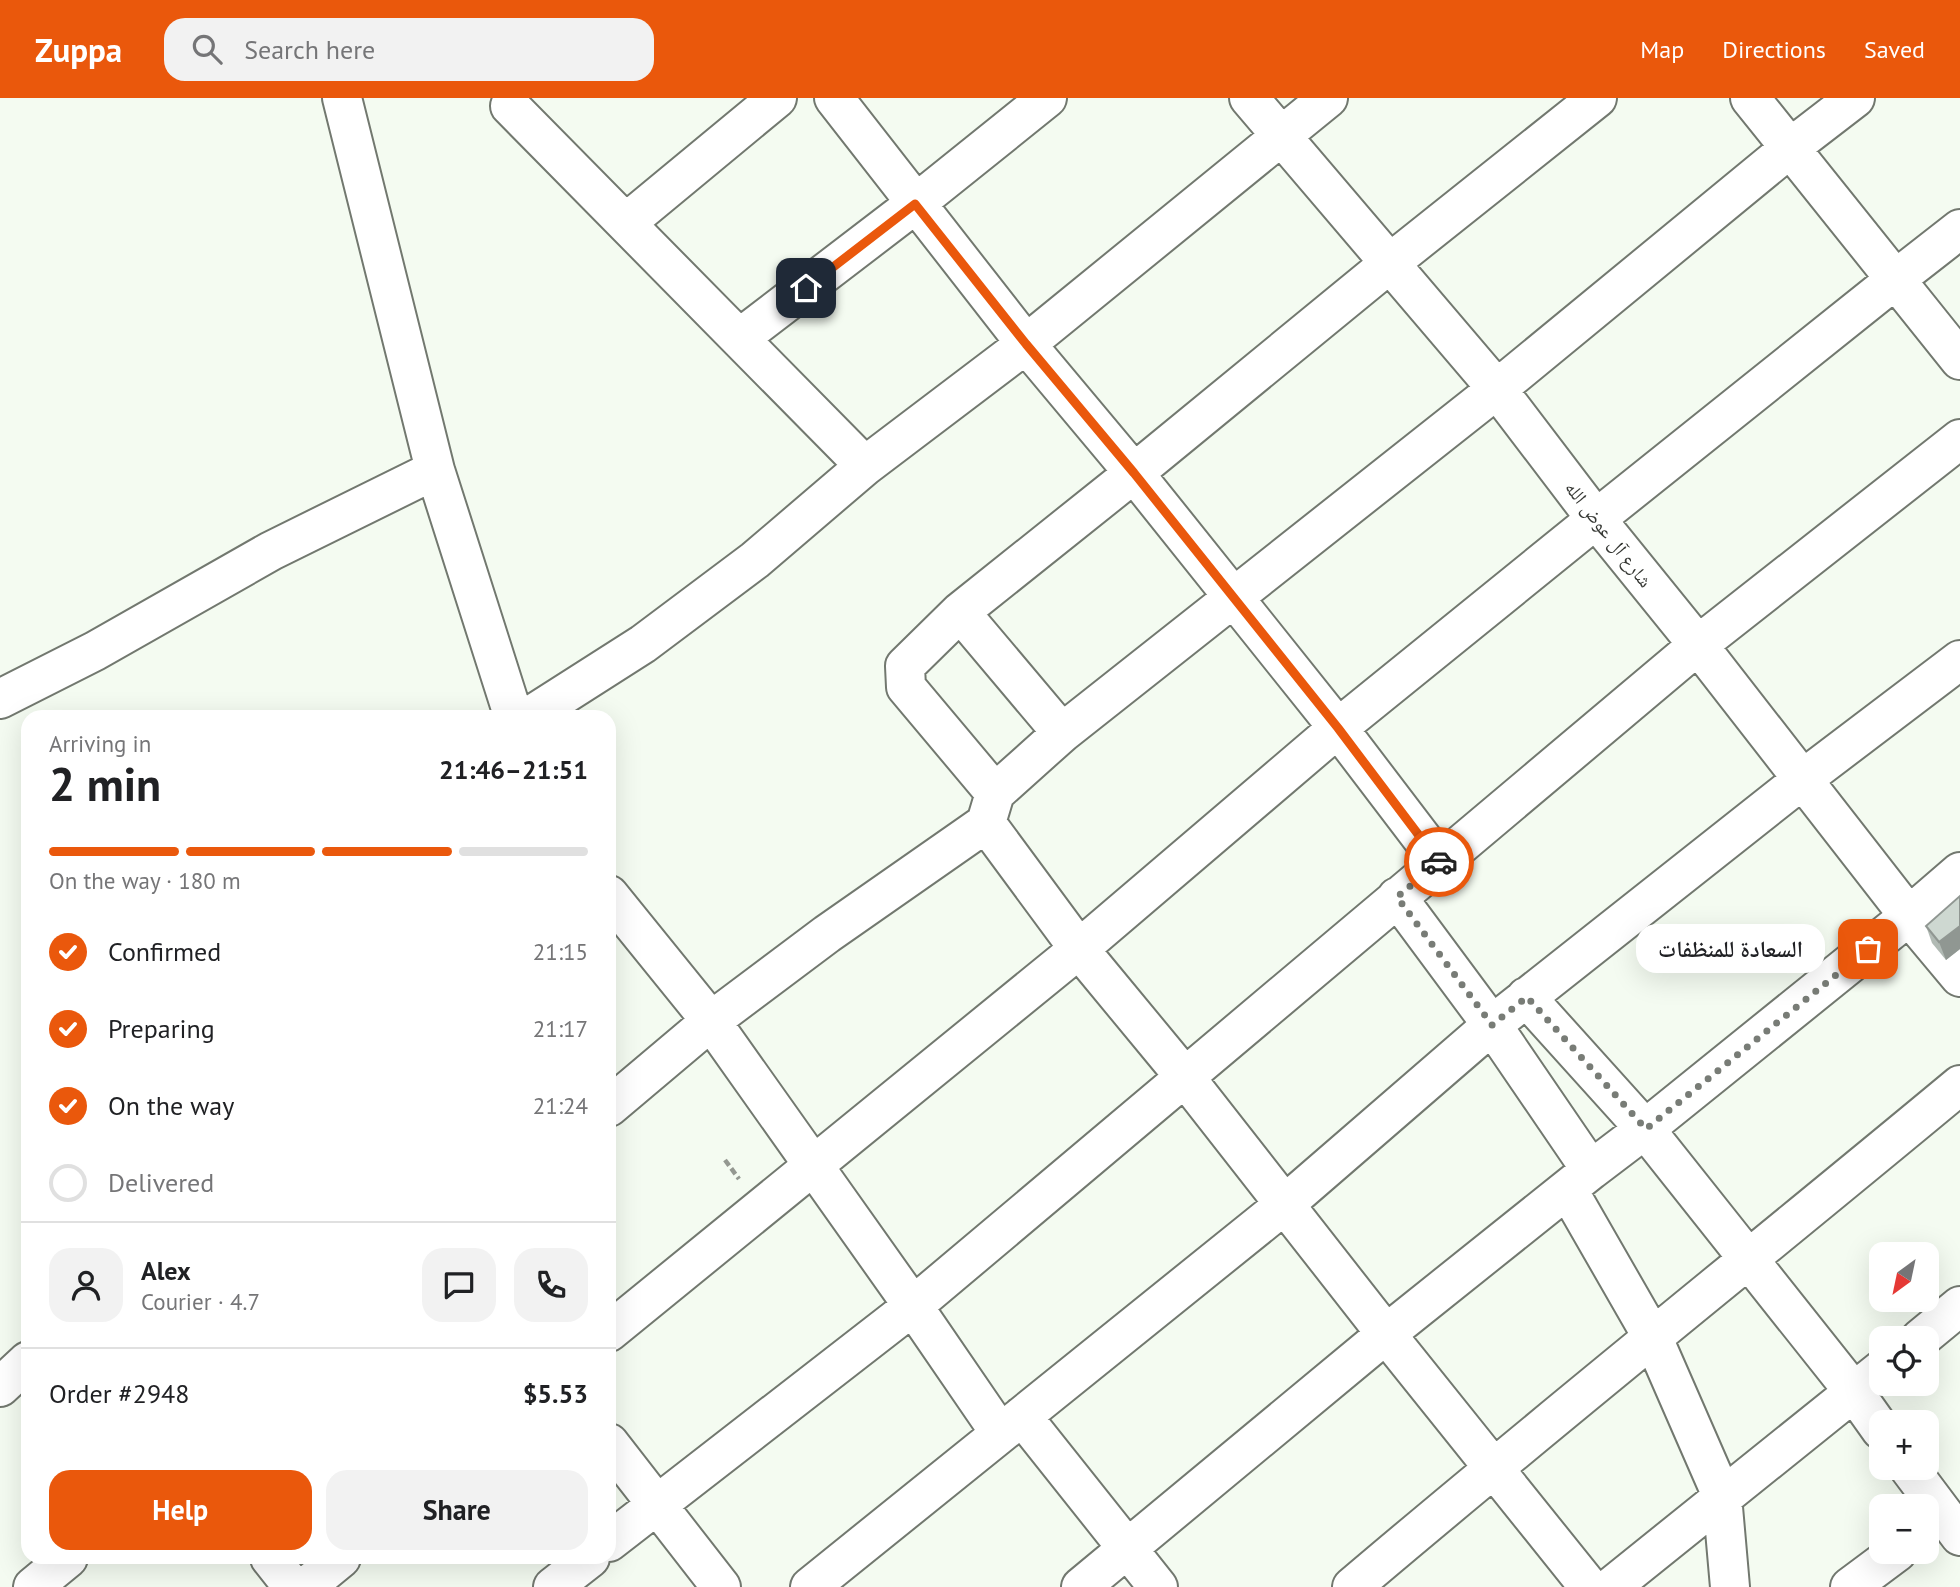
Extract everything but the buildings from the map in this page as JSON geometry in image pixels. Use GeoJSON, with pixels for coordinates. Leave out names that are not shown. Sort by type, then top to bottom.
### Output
{"type":"FeatureCollection","features":[{"type":"Feature","properties":{"kind":"street"},"geometry":{"type":"LineString","coordinates":[[342,98],[435,470],[510,710]]}},
{"type":"Feature","properties":{"kind":"street"},"geometry":{"type":"LineString","coordinates":[[626,223],[777,98]]}},
{"type":"Feature","properties":{"kind":"street"},"geometry":{"type":"LineString","coordinates":[[834,98],[1026,344],[1134,473],[1338,728],[1440,862]]}},
{"type":"Feature","properties":{"kind":"street"},"geometry":{"type":"LineString","coordinates":[[740,338],[915,204],[1046,98]]}},
{"type":"Feature","properties":{"kind":"street","name":"شارع آل عوض الله"},"geometry":{"type":"LineString","coordinates":[[1249,98],[1497,389],[1596,519],[1960,977]]}},
{"type":"Feature","properties":{"kind":"street"},"geometry":{"type":"LineString","coordinates":[[540,710],[643,644],[755,560],[865,466],[1026,344],[1328,98]]}},
{"type":"Feature","properties":{"kind":"street"},"geometry":{"type":"LineString","coordinates":[[1589,1587],[1385,1334],[1184,1076],[1079,949],[990,808],[906,687],[905,666],[960,612],[1597,98]]}},
{"type":"Feature","properties":{"kind":"street"},"geometry":{"type":"LineString","coordinates":[[1750,98],[1960,360]]}},
{"type":"Feature","properties":{"kind":"street"},"geometry":{"type":"LineString","coordinates":[[616,1101],[711,1021],[990,808],[1062,733],[1497,389],[1790,148],[1855,98]]}},
{"type":"Feature","properties":{"kind":"street"},"geometry":{"type":"LineString","coordinates":[[510,106],[865,466]]}},
{"type":"Feature","properties":{"kind":"street"},"geometry":{"type":"LineString","coordinates":[[616,1326],[1079,949],[1338,728],[1960,229]]}},
{"type":"Feature","properties":{"kind":"street"},"geometry":{"type":"LineString","coordinates":[[616,1536],[913,1306],[1698,645],[1960,439]]}},
{"type":"Feature","properties":{"kind":"street"},"geometry":{"type":"LineString","coordinates":[[0,699],[95,651],[271,551],[435,470]]}},
{"type":"Feature","properties":{"kind":"street"},"geometry":{"type":"LineString","coordinates":[[960,612],[1062,733]]}},
{"type":"Feature","properties":{"kind":"street"},"geometry":{"type":"LineString","coordinates":[[810,1587],[1284,1205],[1492,1025],[1803,779],[1960,660]]}},
{"type":"Feature","properties":{"kind":"street"},"geometry":{"type":"LineString","coordinates":[[1081,1587],[1385,1334],[1646,1129],[1960,872]]}},
{"type":"Feature","properties":{"kind":"street"},"geometry":{"type":"LineString","coordinates":[[1397,897],[1492,1025],[1579,1180],[1653,1338],[1722,1496],[1730,1587]]}},
{"type":"Feature","properties":{"kind":"street"},"geometry":{"type":"LineString","coordinates":[[616,904],[711,1021],[913,1306],[1011,1425],[1127,1549],[1158,1587]]}},
{"type":"Feature","properties":{"kind":"street"},"geometry":{"type":"LineString","coordinates":[[1527,997],[1646,1129],[1748,1261],[1867,1381],[1875,1410]]}},
{"type":"Feature","properties":{"kind":"street"},"geometry":{"type":"LineString","coordinates":[[1352,1587],[1492,1468],[1960,1085]]}},
{"type":"Feature","properties":{"kind":"street"},"geometry":{"type":"LineString","coordinates":[[1936,1326],[1960,1306]]}},
{"type":"Feature","properties":{"kind":"street"},"geometry":{"type":"LineString","coordinates":[[0,1387],[21,1368]]}},
{"type":"Feature","properties":{"kind":"street"},"geometry":{"type":"LineString","coordinates":[[1611,1587],[1867,1381]]}},
{"type":"Feature","properties":{"kind":"street"},"geometry":{"type":"LineString","coordinates":[[616,1452],[721,1587]]}},
{"type":"Feature","properties":{"kind":"street"},"geometry":{"type":"LineString","coordinates":[[1918,1480],[1948,1522]]}},
{"type":"Feature","properties":{"kind":"street"},"geometry":{"type":"LineString","coordinates":[[33,1587],[61,1564]]}},
{"type":"Feature","properties":{"kind":"street"},"geometry":{"type":"LineString","coordinates":[[275,1564],[293,1587]]}},
{"type":"Feature","properties":{"kind":"street"},"geometry":{"type":"LineString","coordinates":[[306,1587],[334,1564]]}},
{"type":"Feature","properties":{"kind":"street"},"geometry":{"type":"LineString","coordinates":[[553,1587],[582,1564]]}},
{"type":"Feature","properties":{"kind":"street"},"geometry":{"type":"LineString","coordinates":[[1850,1587],[1881,1564]]}},
{"type":"Feature","properties":{"kind":"way so far"},"geometry":{"type":"LineString","coordinates":[[1439,862],[1397,897],[1492,1025],[1527,997],[1646,1129],[1868,949]]}},
{"type":"Feature","properties":{"kind":"place","name":"السعادة للمنظفات"},"geometry":{"type":"Point","coordinates":[1868,949]}},
{"type":"Feature","properties":{"kind":"route"},"geometry":{"type":"LineString","coordinates":[[806,288],[915,204],[1338,728],[1439,862]]}}]}
